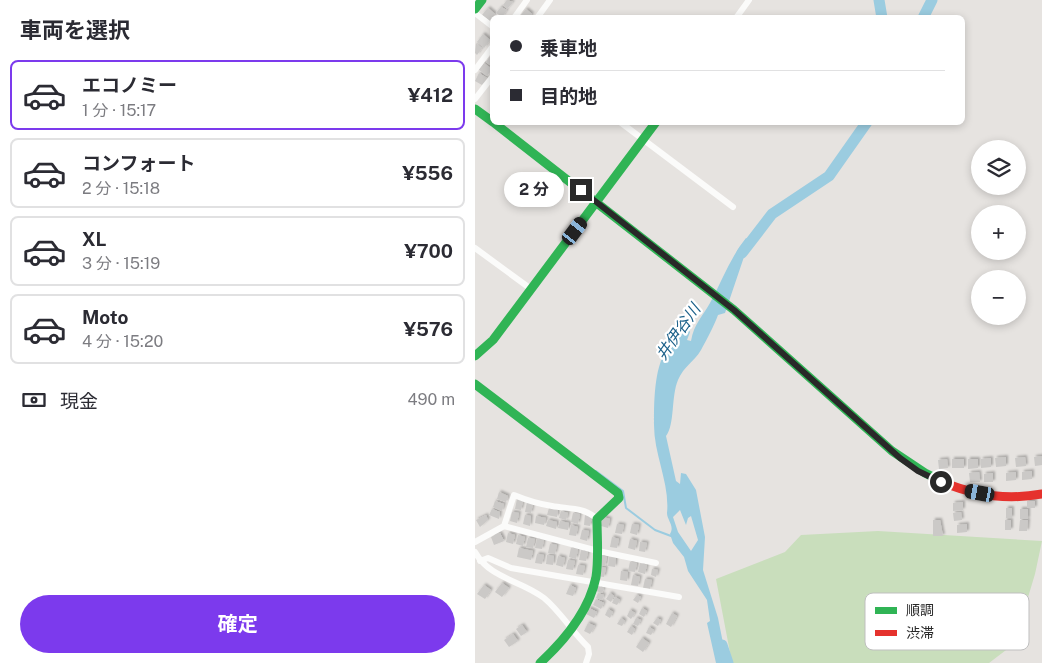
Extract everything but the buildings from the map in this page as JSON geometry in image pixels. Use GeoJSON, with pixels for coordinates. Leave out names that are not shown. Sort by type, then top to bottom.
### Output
{"type":"FeatureCollection","features":[{"type":"Feature","properties":{"kind":"street"},"geometry":{"type":"LineString","coordinates":[[482,0],[475,11],[490,24]]}},
{"type":"Feature","properties":{"kind":"street"},"geometry":{"type":"LineString","coordinates":[[516,15],[527,0]]}},
{"type":"Feature","properties":{"kind":"street"},"geometry":{"type":"LineString","coordinates":[[539,15],[550,0]]}},
{"type":"Feature","properties":{"kind":"street"},"geometry":{"type":"LineString","coordinates":[[737,15],[749,0]]}},
{"type":"Feature","properties":{"kind":"street"},"geometry":{"type":"LineString","coordinates":[[475,70],[490,50]]}},
{"type":"Feature","properties":{"kind":"street"},"geometry":{"type":"LineString","coordinates":[[475,99],[490,80]]}},
{"type":"Feature","properties":{"kind":"street"},"geometry":{"type":"LineString","coordinates":[[475,109],[490,120]]}},
{"type":"Feature","properties":{"kind":"street"},"geometry":{"type":"LineString","coordinates":[[497,125],[734,310],[892,451],[918,471],[967,491],[1006,498],[1027,498],[1042,494]]}},
{"type":"Feature","properties":{"kind":"street"},"geometry":{"type":"LineString","coordinates":[[624,125],[733,206]]}},
{"type":"Feature","properties":{"kind":"street"},"geometry":{"type":"LineString","coordinates":[[475,356],[493,340],[654,125]]}},
{"type":"Feature","properties":{"kind":"street"},"geometry":{"type":"LineString","coordinates":[[475,248],[531,289]]}},
{"type":"Feature","properties":{"kind":"street"},"geometry":{"type":"LineString","coordinates":[[475,384],[618,493],[619,498],[597,519]]}},
{"type":"Feature","properties":{"kind":"street"},"geometry":{"type":"LineString","coordinates":[[475,542],[503,526],[514,494],[552,506],[590,512],[597,519],[598,551],[595,583],[578,620],[558,648],[540,663]]}},
{"type":"Feature","properties":{"kind":"street"},"geometry":{"type":"LineString","coordinates":[[503,526],[598,551],[656,563]]}},
{"type":"Feature","properties":{"kind":"street"},"geometry":{"type":"LineString","coordinates":[[475,552],[480,560],[496,574],[531,589],[545,599],[588,647],[589,654],[585,663]]}},
{"type":"Feature","properties":{"kind":"street"},"geometry":{"type":"LineString","coordinates":[[480,560],[488,558],[511,568],[679,597]]}},
{"type":"Feature","properties":{"kind":"green space"},"geometry":{"type":"Polygon","coordinates":[[[878,531],[1042,541],[1029,594],[865,593],[865,650],[1006,650],[989,663],[732,663],[716,579],[785,552],[801,535],[878,531]]]}},
{"type":"Feature","properties":{"kind":"water"},"geometry":{"type":"Polygon","coordinates":[[[746,238],[753,243],[747,248],[725,313],[718,315],[701,350],[683,371],[678,380],[674,394],[671,425],[666,436],[676,481],[680,484],[681,473],[686,474],[696,490],[705,537],[703,570],[718,618],[727,663],[716,663],[707,623],[710,621],[707,600],[688,571],[684,557],[673,543],[670,534],[672,528],[667,516],[666,491],[656,447],[654,425],[655,396],[659,367],[666,350],[682,334],[686,327],[690,332],[687,340],[691,341],[696,325],[710,303],[746,238]],[[680,510],[673,517],[678,532],[691,551],[698,540],[691,516],[688,518],[686,525],[680,510]]]}},
{"type":"Feature","properties":{"kind":"waterway"},"geometry":{"type":"LineString","coordinates":[[879,0],[882,15]]}},
{"type":"Feature","properties":{"kind":"waterway","name":"井伊谷川"},"geometry":{"type":"LineString","coordinates":[[924,15],[932,0]]}},
{"type":"Feature","properties":{"kind":"waterway","name":"井伊谷川"},"geometry":{"type":"LineString","coordinates":[[742,253],[772,214],[829,176],[865,125]]}},
{"type":"Feature","properties":{"kind":"waterway"},"geometry":{"type":"LineString","coordinates":[[596,471],[623,491],[626,508],[655,530],[671,536]]}},
{"type":"Feature","properties":{"kind":"waterway","name":"井伊谷川"},"geometry":{"type":"LineString","coordinates":[[722,645],[728,663]]}},
{"type":"Feature","properties":{"kind":"traffic: fast"},"geometry":{"type":"LineString","coordinates":[[475,9],[482,0]]}},
{"type":"Feature","properties":{"kind":"traffic: fast"},"geometry":{"type":"LineString","coordinates":[[475,109],[490,120]]}},
{"type":"Feature","properties":{"kind":"traffic: fast"},"geometry":{"type":"LineString","coordinates":[[497,125],[734,310],[892,451],[925,473],[947,484]]}},
{"type":"Feature","properties":{"kind":"traffic: fast"},"geometry":{"type":"LineString","coordinates":[[475,356],[493,340],[654,125]]}},
{"type":"Feature","properties":{"kind":"traffic: fast"},"geometry":{"type":"LineString","coordinates":[[475,384],[618,493],[619,498],[597,519],[597,570],[593,590],[588,602],[567,635],[540,663]]}},
{"type":"Feature","properties":{"kind":"traffic: jam"},"geometry":{"type":"LineString","coordinates":[[947,484],[994,496],[1017,497],[1042,494]]}},
{"type":"Feature","properties":{"kind":"route"},"geometry":{"type":"LineString","coordinates":[[581,190],[734,310],[900,458],[918,471],[941,482]]}}]}
